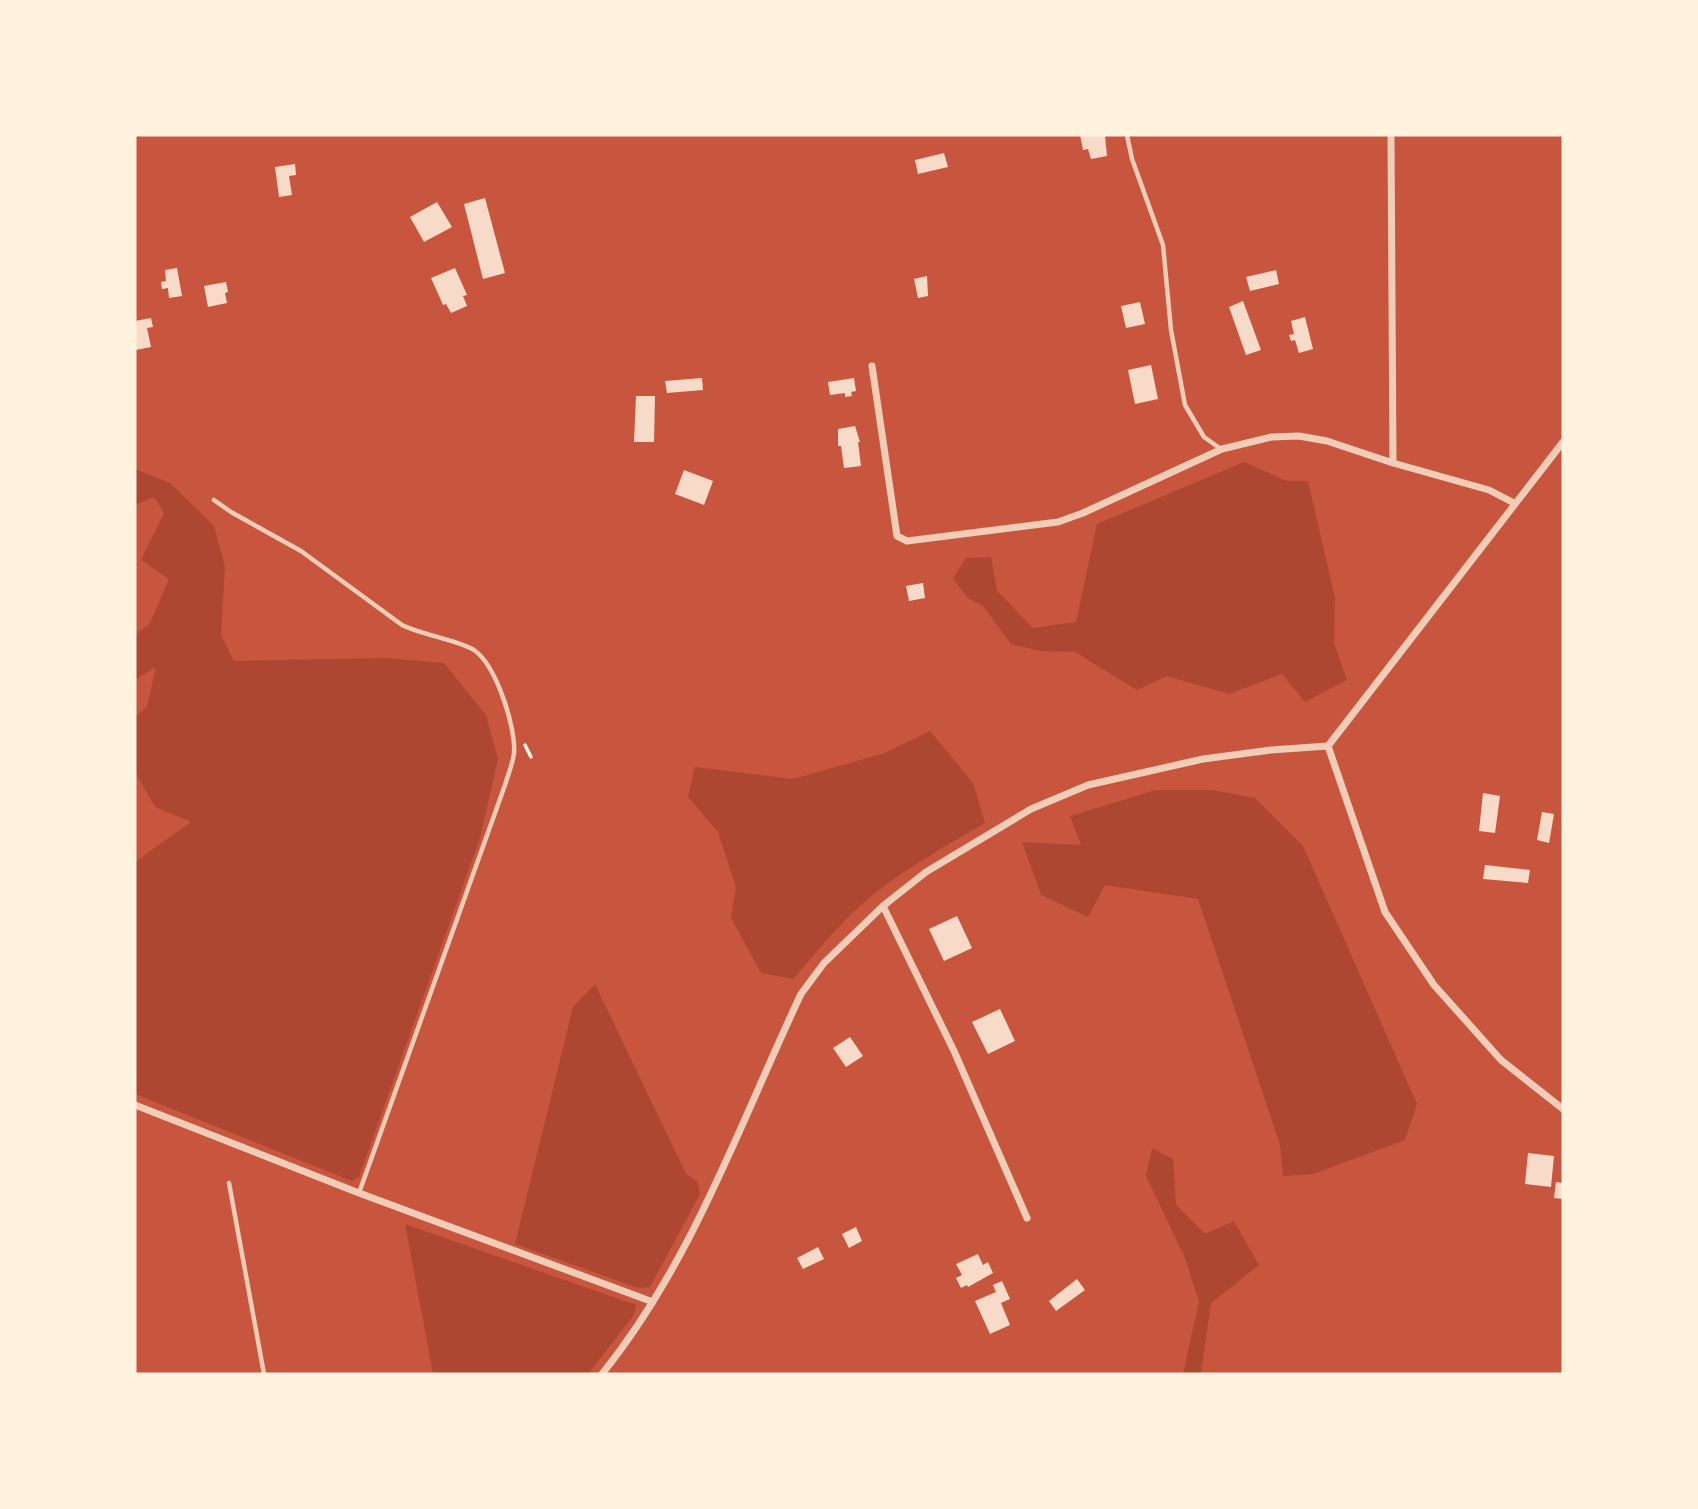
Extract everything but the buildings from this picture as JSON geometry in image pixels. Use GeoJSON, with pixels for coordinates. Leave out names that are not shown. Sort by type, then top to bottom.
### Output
{"type":"FeatureCollection","features":[{"type":"Feature","properties":{"kind":"street"},"geometry":{"type":"LineString","coordinates":[[1391,135],[1393,463]]}},
{"type":"Feature","properties":{"kind":"street"},"geometry":{"type":"LineString","coordinates":[[872,366],[897,536],[907,541],[1058,522],[1222,449],[1272,437],[1299,436],[1327,441],[1489,490],[1514,503]]}},
{"type":"Feature","properties":{"kind":"street"},"geometry":{"type":"LineString","coordinates":[[602,1374],[624,1347],[686,1247],[801,994],[824,963],[883,906],[926,872],[1031,809],[1088,785],[1203,759],[1271,750],[1328,747],[1563,442]]}},
{"type":"Feature","properties":{"kind":"street"},"geometry":{"type":"LineString","coordinates":[[1328,747],[1385,912],[1434,985],[1501,1060],[1563,1109]]}},
{"type":"Feature","properties":{"kind":"street"},"geometry":{"type":"LineString","coordinates":[[883,906],[954,1051],[1027,1217]]}},
{"type":"Feature","properties":{"kind":"street"},"geometry":{"type":"LineString","coordinates":[[135,1105],[359,1193],[653,1302]]}},
{"type":"Feature","properties":{"kind":"lane"},"geometry":{"type":"LineString","coordinates":[[1127,135],[1132,159],[1163,245],[1171,330],[1185,405],[1204,437],[1222,449]]}},
{"type":"Feature","properties":{"kind":"lane"},"geometry":{"type":"LineString","coordinates":[[214,500],[231,513],[301,551],[402,625],[472,649],[485,659],[509,712],[514,753],[505,785],[359,1193]]}},
{"type":"Feature","properties":{"kind":"lane"},"geometry":{"type":"LineString","coordinates":[[229,1183],[264,1374]]}},
{"type":"Feature","properties":{"kind":"shaded area"},"geometry":{"type":"Polygon","coordinates":[[[1244,462],[1287,481],[1308,481],[1335,598],[1334,643],[1347,680],[1305,702],[1282,674],[1229,694],[1167,676],[1137,690],[1075,652],[1040,651],[1011,644],[983,606],[968,598],[953,579],[966,558],[991,557],[997,591],[1033,628],[1076,622],[1097,524],[1244,462]]]}},
{"type":"Feature","properties":{"kind":"shaded area"},"geometry":{"type":"Polygon","coordinates":[[[135,469],[170,483],[214,526],[225,566],[221,635],[234,661],[385,658],[444,663],[486,715],[498,759],[480,838],[359,1177],[352,1181],[135,1094],[135,862],[191,822],[155,807],[135,772],[135,716],[147,707],[156,667],[135,680],[135,634],[149,625],[169,579],[141,560],[164,513],[154,497],[135,505],[135,469]]]}},
{"type":"Feature","properties":{"kind":"shaded area"},"geometry":{"type":"Polygon","coordinates":[[[930,731],[973,783],[985,823],[918,863],[867,900],[834,932],[793,979],[761,973],[731,918],[736,887],[718,832],[688,797],[695,767],[793,779],[885,753],[930,731]]]}},
{"type":"Feature","properties":{"kind":"shaded area"},"geometry":{"type":"Polygon","coordinates":[[[1156,790],[1212,790],[1255,798],[1303,846],[1417,1104],[1405,1140],[1313,1174],[1283,1176],[1280,1145],[1198,899],[1105,885],[1088,917],[1041,895],[1022,842],[1081,845],[1070,816],[1156,790]]]}},
{"type":"Feature","properties":{"kind":"shaded area"},"geometry":{"type":"Polygon","coordinates":[[[595,984],[686,1174],[698,1182],[700,1194],[650,1287],[638,1288],[515,1244],[573,1007],[595,984]]]}},
{"type":"Feature","properties":{"kind":"shaded area"},"geometry":{"type":"Polygon","coordinates":[[[1152,1148],[1173,1159],[1176,1205],[1205,1234],[1234,1221],[1259,1265],[1211,1303],[1201,1374],[1183,1374],[1199,1302],[1185,1258],[1146,1176],[1152,1148]]]}},
{"type":"Feature","properties":{"kind":"shaded area"},"geometry":{"type":"Polygon","coordinates":[[[405,1224],[636,1305],[634,1315],[588,1374],[433,1374],[405,1224]]]}}]}
